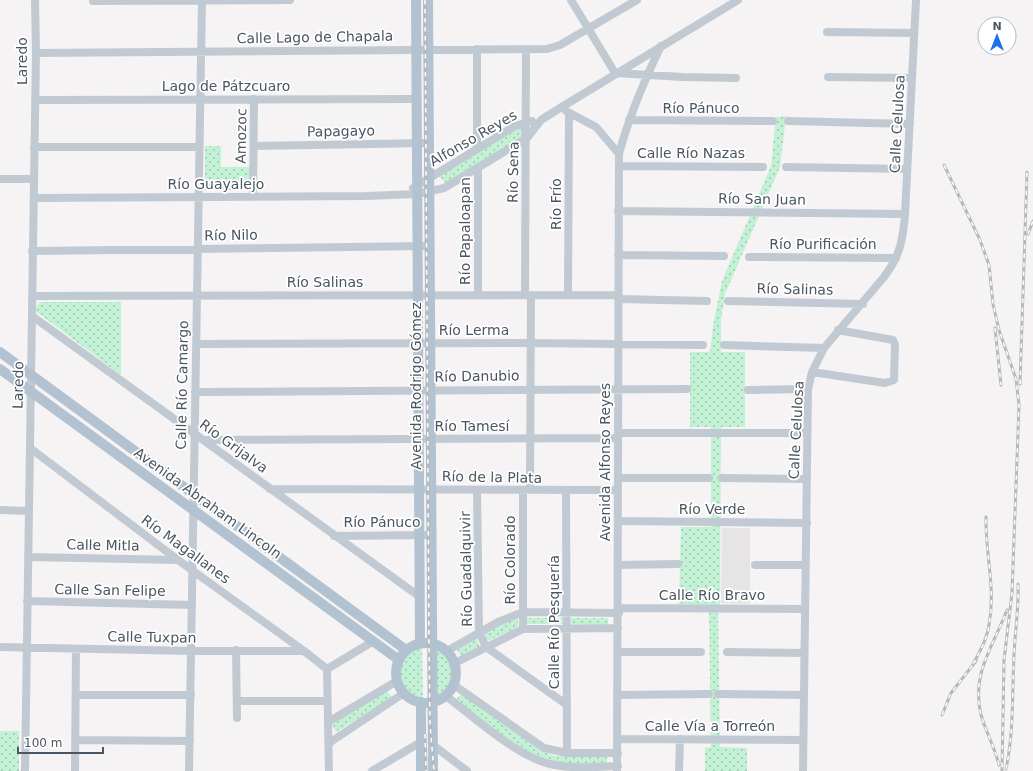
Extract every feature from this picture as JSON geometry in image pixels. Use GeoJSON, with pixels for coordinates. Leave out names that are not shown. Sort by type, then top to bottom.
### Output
{"type":"FeatureCollection","features":[{"type":"Feature","properties":{"kind":"main road","name":"Avenida Rodrigo Gómez"},"geometry":{"type":"LineString","coordinates":[[416,0],[418,295],[430,390],[433,771]]}},
{"type":"Feature","properties":{"kind":"main road","name":"Avenida Rodrigo Gómez"},"geometry":{"type":"LineString","coordinates":[[420,643],[419,390],[429,295],[428,0]]}},
{"type":"Feature","properties":{"kind":"main road"},"geometry":{"type":"LineString","coordinates":[[0,352],[406,650]]}},
{"type":"Feature","properties":{"kind":"main road","name":"Avenida Abraham Lincoln"},"geometry":{"type":"LineString","coordinates":[[0,369],[372,642],[399,660]]}},
{"type":"Feature","properties":{"kind":"main road"},"geometry":{"type":"LineString","coordinates":[[420,643],[432,643],[447,651],[455,663],[456,677],[454,684],[446,696],[433,702],[421,702],[409,697],[404,693],[397,682],[396,667],[399,660],[406,650],[420,643]]}},
{"type":"Feature","properties":{"kind":"main road"},"geometry":{"type":"LineString","coordinates":[[421,702],[421,771]]}},
{"type":"Feature","properties":{"kind":"street","name":"Laredo"},"geometry":{"type":"LineString","coordinates":[[24,771],[34,198],[36,53],[35,0]]}},
{"type":"Feature","properties":{"kind":"street","name":"Calle Río Camargo"},"geometry":{"type":"LineString","coordinates":[[189,771],[202,0]]}},
{"type":"Feature","properties":{"kind":"street"},"geometry":{"type":"LineString","coordinates":[[93,1],[290,0]]}},
{"type":"Feature","properties":{"kind":"street"},"geometry":{"type":"LineString","coordinates":[[571,0],[615,73]]}},
{"type":"Feature","properties":{"kind":"street","name":"Calle Lago de Chapala"},"geometry":{"type":"LineString","coordinates":[[36,53],[554,48],[637,0]]}},
{"type":"Feature","properties":{"kind":"street"},"geometry":{"type":"LineString","coordinates":[[541,120],[615,73],[738,0]]}},
{"type":"Feature","properties":{"kind":"street","name":"Calle Celulosa"},"geometry":{"type":"LineString","coordinates":[[803,771],[808,389],[812,372],[824,348],[838,330],[863,304],[884,277],[896,258],[902,240],[905,214],[916,0]]}},
{"type":"Feature","properties":{"kind":"street"},"geometry":{"type":"LineString","coordinates":[[826,32],[914,34]]}},
{"type":"Feature","properties":{"kind":"street","name":"Avenida Alfonso Reyes"},"geometry":{"type":"LineString","coordinates":[[618,769],[619,154],[629,120],[646,76],[661,46]]}},
{"type":"Feature","properties":{"kind":"street"},"geometry":{"type":"LineString","coordinates":[[477,49],[477,148]]}},
{"type":"Feature","properties":{"kind":"street","name":"Río Sena"},"geometry":{"type":"LineString","coordinates":[[526,49],[528,295],[530,342],[530,438],[526,490]]}},
{"type":"Feature","properties":{"kind":"street"},"geometry":{"type":"LineString","coordinates":[[615,73],[646,76],[736,78]]}},
{"type":"Feature","properties":{"kind":"street"},"geometry":{"type":"LineString","coordinates":[[828,76],[912,78]]}},
{"type":"Feature","properties":{"kind":"street","name":"Amozoc"},"geometry":{"type":"LineString","coordinates":[[253,197],[254,99]]}},
{"type":"Feature","properties":{"kind":"street","name":"Lago de Pátzcuaro"},"geometry":{"type":"LineString","coordinates":[[35,100],[416,99]]}},
{"type":"Feature","properties":{"kind":"street"},"geometry":{"type":"LineString","coordinates":[[560,108],[596,127],[619,154]]}},
{"type":"Feature","properties":{"kind":"street","name":"Río Frío"},"geometry":{"type":"LineString","coordinates":[[568,295],[569,113]]}},
{"type":"Feature","properties":{"kind":"street","name":"Alfonso Reyes"},"geometry":{"type":"LineString","coordinates":[[417,190],[429,178],[477,148],[527,121],[541,120]]}},
{"type":"Feature","properties":{"kind":"street","name":"Alfonso Reyes"},"geometry":{"type":"LineString","coordinates":[[417,190],[429,192],[452,184],[527,138],[541,120]]}},
{"type":"Feature","properties":{"kind":"street","name":"Río Pánuco"},"geometry":{"type":"LineString","coordinates":[[629,120],[772,121]]}},
{"type":"Feature","properties":{"kind":"street"},"geometry":{"type":"LineString","coordinates":[[788,121],[910,124]]}},
{"type":"Feature","properties":{"kind":"street","name":"Papagayo"},"geometry":{"type":"LineString","coordinates":[[254,146],[429,143]]}},
{"type":"Feature","properties":{"kind":"street"},"geometry":{"type":"LineString","coordinates":[[34,147],[200,147]]}},
{"type":"Feature","properties":{"kind":"street","name":"Calle Río Nazas"},"geometry":{"type":"LineString","coordinates":[[619,166],[763,166]]}},
{"type":"Feature","properties":{"kind":"street","name":"Río Papaloapan"},"geometry":{"type":"LineString","coordinates":[[478,167],[478,295]]}},
{"type":"Feature","properties":{"kind":"street"},"geometry":{"type":"LineString","coordinates":[[786,167],[907,169]]}},
{"type":"Feature","properties":{"kind":"street"},"geometry":{"type":"LineString","coordinates":[[0,179],[34,179]]}},
{"type":"Feature","properties":{"kind":"street","name":"Río Guayalejo"},"geometry":{"type":"LineString","coordinates":[[34,198],[399,195],[417,190]]}},
{"type":"Feature","properties":{"kind":"street","name":"Río San Juan"},"geometry":{"type":"LineString","coordinates":[[618,211],[905,214]]}},
{"type":"Feature","properties":{"kind":"street","name":"Río Nilo"},"geometry":{"type":"LineString","coordinates":[[32,251],[429,246]]}},
{"type":"Feature","properties":{"kind":"street"},"geometry":{"type":"LineString","coordinates":[[618,255],[724,256]]}},
{"type":"Feature","properties":{"kind":"street","name":"Río Purificación"},"geometry":{"type":"LineString","coordinates":[[749,257],[896,258]]}},
{"type":"Feature","properties":{"kind":"street","name":"Río Salinas"},"geometry":{"type":"LineString","coordinates":[[32,296],[568,295],[707,301]]}},
{"type":"Feature","properties":{"kind":"street","name":"Río Salinas"},"geometry":{"type":"LineString","coordinates":[[728,301],[863,304]]}},
{"type":"Feature","properties":{"kind":"street","name":"Río Grijalva"},"geometry":{"type":"LineString","coordinates":[[32,316],[420,597]]}},
{"type":"Feature","properties":{"kind":"street"},"geometry":{"type":"LineString","coordinates":[[812,372],[885,383],[892,382],[895,377],[895,345],[893,340],[838,330]]}},
{"type":"Feature","properties":{"kind":"street","name":"Río Lerma"},"geometry":{"type":"LineString","coordinates":[[196,344],[530,342],[703,345]]}},
{"type":"Feature","properties":{"kind":"street"},"geometry":{"type":"LineString","coordinates":[[724,345],[824,348]]}},
{"type":"Feature","properties":{"kind":"street","name":"Río Danubio"},"geometry":{"type":"LineString","coordinates":[[195,392],[686,389]]}},
{"type":"Feature","properties":{"kind":"street"},"geometry":{"type":"LineString","coordinates":[[748,390],[808,389]]}},
{"type":"Feature","properties":{"kind":"street","name":"Río Tamesí"},"geometry":{"type":"LineString","coordinates":[[205,440],[530,438],[808,433]]}},
{"type":"Feature","properties":{"kind":"street","name":"Río Magallanes"},"geometry":{"type":"LineString","coordinates":[[30,448],[178,560],[327,669]]}},
{"type":"Feature","properties":{"kind":"street"},"geometry":{"type":"LineString","coordinates":[[618,478],[709,478]]}},
{"type":"Feature","properties":{"kind":"street"},"geometry":{"type":"LineString","coordinates":[[722,478],[806,479]]}},
{"type":"Feature","properties":{"kind":"street","name":"Río de la Plata"},"geometry":{"type":"LineString","coordinates":[[270,489],[618,490]]}},
{"type":"Feature","properties":{"kind":"street","name":"Río Guadalquivir"},"geometry":{"type":"LineString","coordinates":[[477,490],[479,632],[486,647]]}},
{"type":"Feature","properties":{"kind":"street","name":"Río Colorado"},"geometry":{"type":"LineString","coordinates":[[524,629],[523,612],[526,490]]}},
{"type":"Feature","properties":{"kind":"street","name":"Calle Río Pesquería"},"geometry":{"type":"LineString","coordinates":[[566,490],[567,753]]}},
{"type":"Feature","properties":{"kind":"street"},"geometry":{"type":"LineString","coordinates":[[0,510],[29,511]]}},
{"type":"Feature","properties":{"kind":"street","name":"Río Verde"},"geometry":{"type":"LineString","coordinates":[[618,522],[807,523]]}},
{"type":"Feature","properties":{"kind":"street","name":"Río Pánuco"},"geometry":{"type":"LineString","coordinates":[[334,536],[431,535]]}},
{"type":"Feature","properties":{"kind":"street","name":"Calle Mitla"},"geometry":{"type":"LineString","coordinates":[[28,557],[178,560]]}},
{"type":"Feature","properties":{"kind":"street"},"geometry":{"type":"LineString","coordinates":[[618,564],[678,564]]}},
{"type":"Feature","properties":{"kind":"street"},"geometry":{"type":"LineString","coordinates":[[755,566],[806,565]]}},
{"type":"Feature","properties":{"kind":"street","name":"Calle San Felipe"},"geometry":{"type":"LineString","coordinates":[[27,601],[192,605]]}},
{"type":"Feature","properties":{"kind":"street","name":"Calle Río Bravo"},"geometry":{"type":"LineString","coordinates":[[447,651],[504,619],[523,612],[805,609]]}},
{"type":"Feature","properties":{"kind":"street"},"geometry":{"type":"LineString","coordinates":[[455,663],[524,629],[618,628]]}},
{"type":"Feature","properties":{"kind":"street"},"geometry":{"type":"LineString","coordinates":[[329,771],[327,669],[372,642]]}},
{"type":"Feature","properties":{"kind":"street","name":"Calle Tuxpan"},"geometry":{"type":"LineString","coordinates":[[0,647],[192,651],[304,651]]}},
{"type":"Feature","properties":{"kind":"street"},"geometry":{"type":"LineString","coordinates":[[486,647],[567,705]]}},
{"type":"Feature","properties":{"kind":"street"},"geometry":{"type":"LineString","coordinates":[[75,771],[76,649]]}},
{"type":"Feature","properties":{"kind":"street"},"geometry":{"type":"LineString","coordinates":[[236,650],[237,718]]}},
{"type":"Feature","properties":{"kind":"street"},"geometry":{"type":"LineString","coordinates":[[618,652],[701,652]]}},
{"type":"Feature","properties":{"kind":"street"},"geometry":{"type":"LineString","coordinates":[[727,652],[804,653]]}},
{"type":"Feature","properties":{"kind":"street"},"geometry":{"type":"LineString","coordinates":[[328,722],[397,682]]}},
{"type":"Feature","properties":{"kind":"street"},"geometry":{"type":"LineString","coordinates":[[454,684],[537,744],[567,753],[618,753]]}},
{"type":"Feature","properties":{"kind":"street"},"geometry":{"type":"LineString","coordinates":[[329,743],[404,693]]}},
{"type":"Feature","properties":{"kind":"street"},"geometry":{"type":"LineString","coordinates":[[617,695],[709,694]]}},
{"type":"Feature","properties":{"kind":"street"},"geometry":{"type":"LineString","coordinates":[[718,694],[804,695]]}},
{"type":"Feature","properties":{"kind":"street"},"geometry":{"type":"LineString","coordinates":[[76,695],[191,695]]}},
{"type":"Feature","properties":{"kind":"street"},"geometry":{"type":"LineString","coordinates":[[446,696],[517,748],[537,760],[558,766],[618,769]]}},
{"type":"Feature","properties":{"kind":"street"},"geometry":{"type":"LineString","coordinates":[[237,701],[327,701]]}},
{"type":"Feature","properties":{"kind":"street","name":"Calle Vía a Torreón"},"geometry":{"type":"LineString","coordinates":[[618,739],[803,740]]}},
{"type":"Feature","properties":{"kind":"street"},"geometry":{"type":"LineString","coordinates":[[679,771],[680,739]]}},
{"type":"Feature","properties":{"kind":"street"},"geometry":{"type":"LineString","coordinates":[[76,740],[190,741]]}},
{"type":"Feature","properties":{"kind":"street"},"geometry":{"type":"LineString","coordinates":[[375,770],[420,742]]}},
{"type":"Feature","properties":{"kind":"street"},"geometry":{"type":"LineString","coordinates":[[433,745],[467,771]]}},
{"type":"Feature","properties":{"kind":"shaded area"},"geometry":{"type":"Polygon","coordinates":[[[722,528],[750,528],[750,604],[721,603],[722,528]]]}},
{"type":"Feature","properties":{"kind":"green space"},"geometry":{"type":"Polygon","coordinates":[[[786,116],[780,167],[725,294],[721,320],[721,352],[745,352],[745,427],[721,427],[720,605],[718,605],[720,747],[747,748],[747,771],[705,771],[705,748],[711,747],[709,605],[679,604],[681,527],[711,527],[711,427],[690,427],[690,352],[710,352],[713,326],[722,281],[771,166],[776,117],[786,116]]]}},
{"type":"Feature","properties":{"kind":"green space"},"geometry":{"type":"Polygon","coordinates":[[[523,124],[523,137],[445,183],[439,176],[523,124]]]}},
{"type":"Feature","properties":{"kind":"green space"},"geometry":{"type":"Polygon","coordinates":[[[205,146],[221,146],[221,167],[250,167],[249,187],[246,190],[205,190],[205,146]]]}},
{"type":"Feature","properties":{"kind":"green space"},"geometry":{"type":"Polygon","coordinates":[[[40,302],[121,302],[121,375],[34,310],[40,302]]]}},
{"type":"Feature","properties":{"kind":"green space"},"geometry":{"type":"Polygon","coordinates":[[[518,617],[518,627],[488,641],[484,633],[518,617]]]}},
{"type":"Feature","properties":{"kind":"green space"},"geometry":{"type":"Polygon","coordinates":[[[527,618],[562,618],[562,624],[526,624],[527,618]]]}},
{"type":"Feature","properties":{"kind":"green space"},"geometry":{"type":"Polygon","coordinates":[[[571,618],[608,618],[608,625],[571,624],[571,618]]]}},
{"type":"Feature","properties":{"kind":"green space"},"geometry":{"type":"Polygon","coordinates":[[[476,638],[480,647],[462,658],[457,650],[476,638]]]}},
{"type":"Feature","properties":{"kind":"green space"},"geometry":{"type":"Polygon","coordinates":[[[422,645],[423,700],[405,687],[400,674],[402,662],[406,656],[410,651],[422,645]]]}},
{"type":"Feature","properties":{"kind":"green space"},"geometry":{"type":"Polygon","coordinates":[[[435,648],[443,652],[449,658],[454,673],[449,688],[444,694],[436,698],[435,648]]]}},
{"type":"Feature","properties":{"kind":"green space"},"geometry":{"type":"Polygon","coordinates":[[[385,688],[392,698],[336,732],[331,722],[385,688]]]}},
{"type":"Feature","properties":{"kind":"green space"},"geometry":{"type":"Polygon","coordinates":[[[462,693],[541,751],[555,756],[607,757],[607,765],[556,764],[517,747],[455,701],[462,693]]]}},
{"type":"Feature","properties":{"kind":"green space"},"geometry":{"type":"Polygon","coordinates":[[[0,731],[19,731],[19,771],[0,771],[0,731]]]}},
{"type":"Feature","properties":{"kind":"railway"},"geometry":{"type":"LineString","coordinates":[[425,0],[429,641],[430,724],[434,771]]}},
{"type":"Feature","properties":{"kind":"railway"},"geometry":{"type":"LineString","coordinates":[[944,165],[980,240],[989,265],[993,304],[999,330],[1016,379],[1019,405],[1012,593],[1004,660],[1002,771]]}},
{"type":"Feature","properties":{"kind":"railway"},"geometry":{"type":"LineString","coordinates":[[1020,384],[1027,172]]}},
{"type":"Feature","properties":{"kind":"railway"},"geometry":{"type":"LineString","coordinates":[[1028,234],[1033,221]]}},
{"type":"Feature","properties":{"kind":"railway"},"geometry":{"type":"LineString","coordinates":[[995,328],[1001,385]]}},
{"type":"Feature","properties":{"kind":"railway"},"geometry":{"type":"LineString","coordinates":[[973,664],[987,635],[991,611],[991,584],[986,517]]}},
{"type":"Feature","properties":{"kind":"railway"},"geometry":{"type":"LineString","coordinates":[[1006,769],[1012,727],[1018,584]]}},
{"type":"Feature","properties":{"kind":"railway"},"geometry":{"type":"LineString","coordinates":[[999,765],[981,715],[979,686],[985,661],[1007,610]]}},
{"type":"Feature","properties":{"kind":"railway"},"geometry":{"type":"LineString","coordinates":[[942,715],[951,693],[976,661]]}},
{"type":"Feature","properties":{"kind":"railway"},"geometry":{"type":"LineString","coordinates":[[425,734],[426,771]]}}]}
